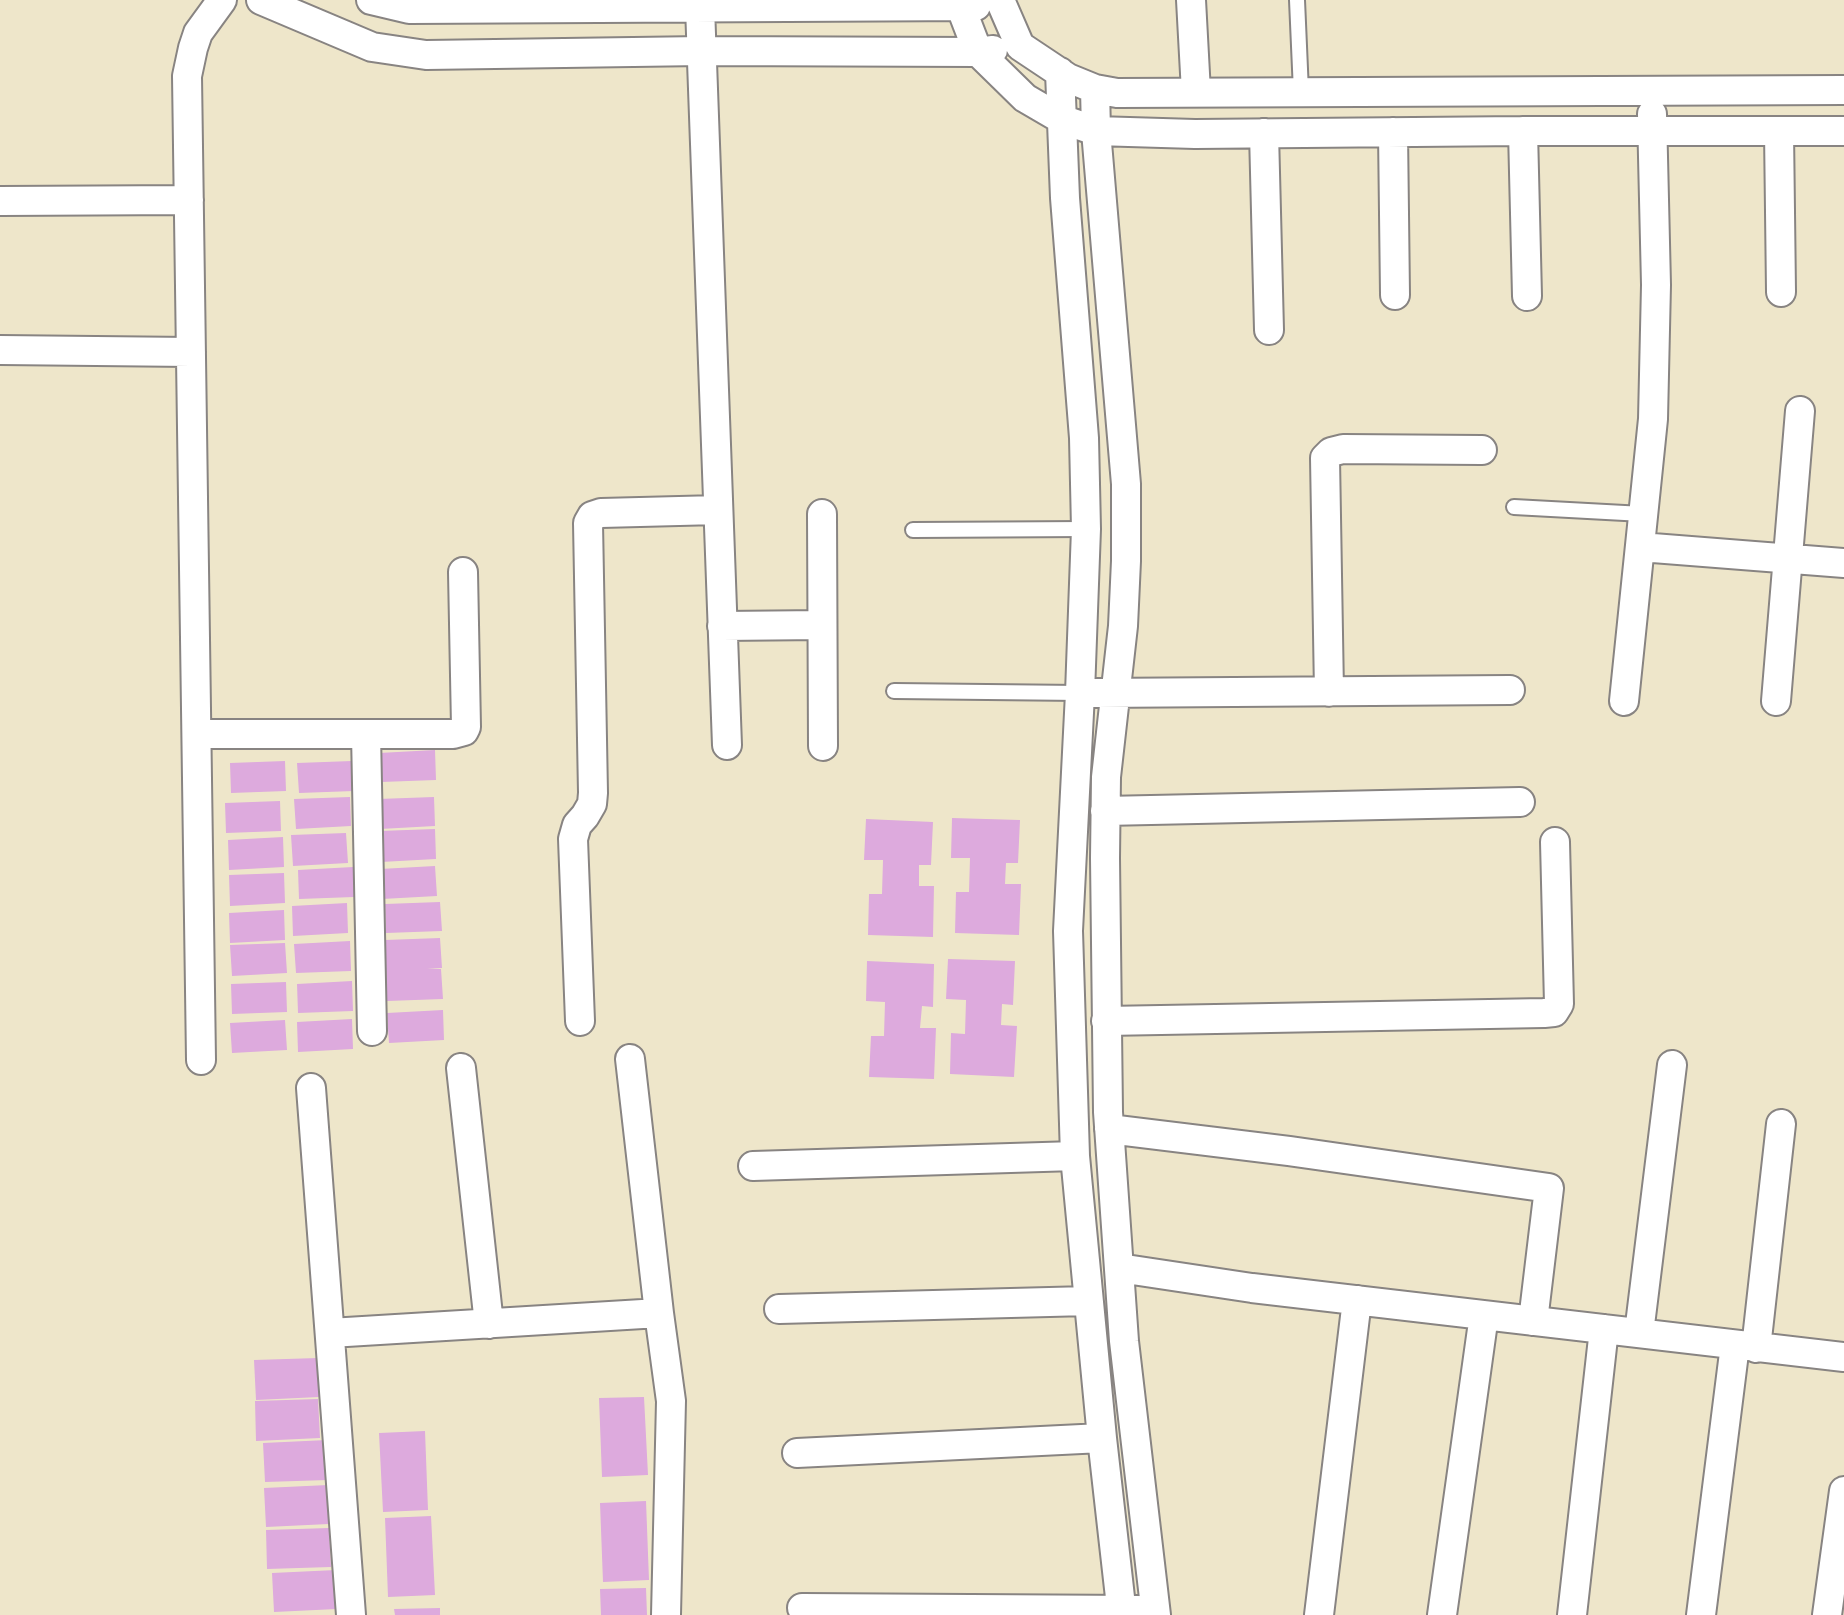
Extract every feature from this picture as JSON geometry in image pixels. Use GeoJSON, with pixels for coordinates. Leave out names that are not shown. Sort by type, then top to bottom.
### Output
{"type":"FeatureCollection","features":[{"type":"Feature","properties":{"kind":"street"},"geometry":{"type":"LineString","coordinates":[[201,1059],[187,76],[198,33],[222,0]]}},
{"type":"Feature","properties":{"kind":"street"},"geometry":{"type":"LineString","coordinates":[[261,0],[372,47],[426,55],[702,51],[978,52],[1020,46]]}},
{"type":"Feature","properties":{"kind":"street"},"geometry":{"type":"LineString","coordinates":[[371,0],[409,9],[1000,3],[1020,46],[1068,78],[1095,89],[1117,93],[1844,90]]}},
{"type":"Feature","properties":{"kind":"street"},"geometry":{"type":"LineString","coordinates":[[1191,0],[1196,92]]}},
{"type":"Feature","properties":{"kind":"street"},"geometry":{"type":"LineString","coordinates":[[958,3],[978,52],[1025,98],[1061,118],[1096,131],[1195,134],[1844,131]]}},
{"type":"Feature","properties":{"kind":"street"},"geometry":{"type":"LineString","coordinates":[[700,7],[727,745]]}},
{"type":"Feature","properties":{"kind":"street"},"geometry":{"type":"LineString","coordinates":[[529,54],[530,8]]}},
{"type":"Feature","properties":{"kind":"street"},"geometry":{"type":"LineString","coordinates":[[1060,72],[1084,439],[1086,528],[1068,931],[1076,1156],[1088,1301],[1121,1613]]}},
{"type":"Feature","properties":{"kind":"street"},"geometry":{"type":"LineString","coordinates":[[802,1608],[1156,1612],[1124,1341],[1110,1129],[1106,1021],[1105,811],[1106,777],[1123,625],[1126,484],[1096,131],[1095,89]]}},
{"type":"Feature","properties":{"kind":"street"},"geometry":{"type":"LineString","coordinates":[[1624,701],[1653,419],[1656,285],[1653,91]]}},
{"type":"Feature","properties":{"kind":"street"},"geometry":{"type":"LineString","coordinates":[[1522,131],[1527,296]]}},
{"type":"Feature","properties":{"kind":"street"},"geometry":{"type":"LineString","coordinates":[[1779,131],[1781,292]]}},
{"type":"Feature","properties":{"kind":"street"},"geometry":{"type":"LineString","coordinates":[[1393,132],[1395,295]]}},
{"type":"Feature","properties":{"kind":"street"},"geometry":{"type":"LineString","coordinates":[[1265,133],[1269,330]]}},
{"type":"Feature","properties":{"kind":"street"},"geometry":{"type":"LineString","coordinates":[[0,201],[189,200]]}},
{"type":"Feature","properties":{"kind":"street"},"geometry":{"type":"LineString","coordinates":[[0,350],[191,352]]}},
{"type":"Feature","properties":{"kind":"street"},"geometry":{"type":"LineString","coordinates":[[1776,701],[1800,411]]}},
{"type":"Feature","properties":{"kind":"street"},"geometry":{"type":"LineString","coordinates":[[1329,692],[1325,458],[1331,452],[1343,449],[1482,450]]}},
{"type":"Feature","properties":{"kind":"street"},"geometry":{"type":"LineString","coordinates":[[580,1021],[573,839],[577,825],[592,804],[593,793],[587,523],[592,516],[601,513],[718,510]]}},
{"type":"Feature","properties":{"kind":"street"},"geometry":{"type":"LineString","coordinates":[[822,514],[823,746]]}},
{"type":"Feature","properties":{"kind":"street"},"geometry":{"type":"LineString","coordinates":[[1640,547],[1844,563]]}},
{"type":"Feature","properties":{"kind":"street"},"geometry":{"type":"LineString","coordinates":[[197,734],[453,734],[464,731],[463,572]]}},
{"type":"Feature","properties":{"kind":"street"},"geometry":{"type":"LineString","coordinates":[[722,625],[822,625]]}},
{"type":"Feature","properties":{"kind":"street"},"geometry":{"type":"LineString","coordinates":[[1080,693],[1510,690]]}},
{"type":"Feature","properties":{"kind":"street"},"geometry":{"type":"LineString","coordinates":[[366,734],[372,1031]]}},
{"type":"Feature","properties":{"kind":"street"},"geometry":{"type":"LineString","coordinates":[[1105,811],[1520,802]]}},
{"type":"Feature","properties":{"kind":"street"},"geometry":{"type":"LineString","coordinates":[[1106,1021],[1554,1012],[1559,1004],[1555,842]]}},
{"type":"Feature","properties":{"kind":"street"},"geometry":{"type":"LineString","coordinates":[[1068,931],[1107,931]]}},
{"type":"Feature","properties":{"kind":"street"},"geometry":{"type":"LineString","coordinates":[[630,1059],[671,1401],[666,1615]]}},
{"type":"Feature","properties":{"kind":"street"},"geometry":{"type":"LineString","coordinates":[[1639,1333],[1672,1065]]}},
{"type":"Feature","properties":{"kind":"street"},"geometry":{"type":"LineString","coordinates":[[461,1068],[489,1324]]}},
{"type":"Feature","properties":{"kind":"street"},"geometry":{"type":"LineString","coordinates":[[312,1088],[351,1615]]}},
{"type":"Feature","properties":{"kind":"street"},"geometry":{"type":"LineString","coordinates":[[1701,1615],[1781,1124]]}},
{"type":"Feature","properties":{"kind":"street"},"geometry":{"type":"LineString","coordinates":[[1110,1129],[1549,1188],[1533,1321]]}},
{"type":"Feature","properties":{"kind":"street"},"geometry":{"type":"LineString","coordinates":[[753,1166],[1076,1156]]}},
{"type":"Feature","properties":{"kind":"street"},"geometry":{"type":"LineString","coordinates":[[1119,1268],[1252,1288],[1844,1357]]}},
{"type":"Feature","properties":{"kind":"street"},"geometry":{"type":"LineString","coordinates":[[1319,1615],[1357,1300]]}},
{"type":"Feature","properties":{"kind":"street"},"geometry":{"type":"LineString","coordinates":[[779,1309],[1088,1301]]}},
{"type":"Feature","properties":{"kind":"street"},"geometry":{"type":"LineString","coordinates":[[330,1333],[659,1313]]}},
{"type":"Feature","properties":{"kind":"street"},"geometry":{"type":"LineString","coordinates":[[1442,1615],[1484,1315]]}},
{"type":"Feature","properties":{"kind":"street"},"geometry":{"type":"LineString","coordinates":[[1572,1615],[1604,1329]]}},
{"type":"Feature","properties":{"kind":"street"},"geometry":{"type":"LineString","coordinates":[[797,1453],[1102,1438]]}},
{"type":"Feature","properties":{"kind":"street"},"geometry":{"type":"LineString","coordinates":[[1827,1615],[1844,1491]]}},
{"type":"Feature","properties":{"kind":"lane"},"geometry":{"type":"LineString","coordinates":[[1297,0],[1301,92]]}},
{"type":"Feature","properties":{"kind":"lane"},"geometry":{"type":"LineString","coordinates":[[1514,507],[1643,514]]}},
{"type":"Feature","properties":{"kind":"lane"},"geometry":{"type":"LineString","coordinates":[[913,530],[1086,528]]}},
{"type":"Feature","properties":{"kind":"lane"},"geometry":{"type":"LineString","coordinates":[[894,691],[1080,693]]}},
{"type":"Feature","properties":{"kind":"building"},"geometry":{"type":"Polygon","coordinates":[[[435,750],[436,780],[381,782],[379,753],[435,750]]]}},
{"type":"Feature","properties":{"kind":"building"},"geometry":{"type":"Polygon","coordinates":[[[285,761],[286,791],[231,793],[230,763],[285,761]]]}},
{"type":"Feature","properties":{"kind":"building"},"geometry":{"type":"Polygon","coordinates":[[[352,761],[354,791],[299,793],[297,763],[352,761]]]}},
{"type":"Feature","properties":{"kind":"building"},"geometry":{"type":"Polygon","coordinates":[[[350,797],[351,826],[296,829],[294,799],[350,797]]]}},
{"type":"Feature","properties":{"kind":"building"},"geometry":{"type":"Polygon","coordinates":[[[434,797],[435,826],[380,829],[378,799],[434,797]]]}},
{"type":"Feature","properties":{"kind":"building"},"geometry":{"type":"Polygon","coordinates":[[[280,801],[281,831],[226,833],[225,803],[280,801]]]}},
{"type":"Feature","properties":{"kind":"building"},"geometry":{"type":"Polygon","coordinates":[[[952,818],[1020,820],[1018,863],[1006,863],[1005,884],[1021,884],[1019,935],[955,933],[956,892],[969,892],[970,858],[951,858],[952,818]]]}},
{"type":"Feature","properties":{"kind":"building"},"geometry":{"type":"Polygon","coordinates":[[[866,819],[933,822],[931,865],[919,865],[919,886],[934,886],[933,937],[868,935],[869,894],[882,894],[883,860],[864,860],[866,819]]]}},
{"type":"Feature","properties":{"kind":"building"},"geometry":{"type":"Polygon","coordinates":[[[435,829],[436,859],[381,862],[379,831],[435,829]]]}},
{"type":"Feature","properties":{"kind":"building"},"geometry":{"type":"Polygon","coordinates":[[[346,833],[348,863],[293,866],[291,835],[346,833]]]}},
{"type":"Feature","properties":{"kind":"building"},"geometry":{"type":"Polygon","coordinates":[[[283,837],[284,867],[229,870],[228,840],[283,837]]]}},
{"type":"Feature","properties":{"kind":"building"},"geometry":{"type":"Polygon","coordinates":[[[435,866],[437,896],[382,899],[380,869],[435,866]]]}},
{"type":"Feature","properties":{"kind":"building"},"geometry":{"type":"Polygon","coordinates":[[[353,867],[354,897],[299,899],[298,870],[353,867]]]}},
{"type":"Feature","properties":{"kind":"building"},"geometry":{"type":"Polygon","coordinates":[[[284,873],[285,903],[230,906],[229,875],[284,873]]]}},
{"type":"Feature","properties":{"kind":"building"},"geometry":{"type":"Polygon","coordinates":[[[440,902],[442,931],[386,933],[385,904],[440,902]]]}},
{"type":"Feature","properties":{"kind":"building"},"geometry":{"type":"Polygon","coordinates":[[[347,903],[348,933],[293,936],[292,906],[347,903]]]}},
{"type":"Feature","properties":{"kind":"building"},"geometry":{"type":"Polygon","coordinates":[[[284,910],[285,940],[230,943],[229,913],[284,910]]]}},
{"type":"Feature","properties":{"kind":"building"},"geometry":{"type":"Polygon","coordinates":[[[440,938],[442,968],[427,968],[441,969],[443,999],[387,1001],[385,940],[440,938]]]}},
{"type":"Feature","properties":{"kind":"building"},"geometry":{"type":"Polygon","coordinates":[[[350,941],[351,971],[296,973],[294,944],[350,941]]]}},
{"type":"Feature","properties":{"kind":"building"},"geometry":{"type":"Polygon","coordinates":[[[285,943],[287,973],[232,976],[230,945],[285,943]]]}},
{"type":"Feature","properties":{"kind":"building"},"geometry":{"type":"Polygon","coordinates":[[[948,959],[1015,961],[1013,1005],[1002,1004],[1001,1025],[1017,1026],[1014,1077],[950,1074],[951,1033],[965,1034],[966,1000],[946,999],[948,959]]]}},
{"type":"Feature","properties":{"kind":"building"},"geometry":{"type":"Polygon","coordinates":[[[867,961],[934,964],[933,1007],[922,1006],[920,1028],[936,1028],[934,1079],[869,1077],[871,1036],[884,1036],[885,1002],[866,1001],[867,961]]]}},
{"type":"Feature","properties":{"kind":"building"},"geometry":{"type":"Polygon","coordinates":[[[352,981],[353,1011],[298,1013],[297,984],[352,981]]]}},
{"type":"Feature","properties":{"kind":"building"},"geometry":{"type":"Polygon","coordinates":[[[286,982],[287,1012],[232,1014],[231,984],[286,982]]]}},
{"type":"Feature","properties":{"kind":"building"},"geometry":{"type":"Polygon","coordinates":[[[443,1010],[444,1040],[389,1043],[387,1013],[443,1010]]]}},
{"type":"Feature","properties":{"kind":"building"},"geometry":{"type":"Polygon","coordinates":[[[352,1019],[353,1049],[298,1052],[297,1022],[352,1019]]]}},
{"type":"Feature","properties":{"kind":"building"},"geometry":{"type":"Polygon","coordinates":[[[285,1020],[287,1050],[232,1053],[230,1023],[285,1020]]]}},
{"type":"Feature","properties":{"kind":"building"},"geometry":{"type":"Polygon","coordinates":[[[318,1358],[319,1397],[256,1400],[254,1360],[318,1358]]]}},
{"type":"Feature","properties":{"kind":"building"},"geometry":{"type":"Polygon","coordinates":[[[644,1397],[648,1475],[602,1477],[599,1398],[644,1397]]]}},
{"type":"Feature","properties":{"kind":"building"},"geometry":{"type":"Polygon","coordinates":[[[318,1399],[320,1438],[256,1441],[255,1401],[318,1399]]]}},
{"type":"Feature","properties":{"kind":"building"},"geometry":{"type":"Polygon","coordinates":[[[425,1431],[428,1510],[383,1512],[379,1433],[425,1431]]]}},
{"type":"Feature","properties":{"kind":"building"},"geometry":{"type":"Polygon","coordinates":[[[327,1440],[328,1480],[265,1482],[263,1443],[327,1440]]]}},
{"type":"Feature","properties":{"kind":"building"},"geometry":{"type":"Polygon","coordinates":[[[328,1485],[329,1524],[266,1527],[264,1488],[328,1485]]]}},
{"type":"Feature","properties":{"kind":"building"},"geometry":{"type":"Polygon","coordinates":[[[646,1501],[649,1580],[603,1582],[600,1503],[646,1501]]]}},
{"type":"Feature","properties":{"kind":"building"},"geometry":{"type":"Polygon","coordinates":[[[431,1516],[435,1595],[388,1597],[385,1518],[431,1516]]]}},
{"type":"Feature","properties":{"kind":"building"},"geometry":{"type":"Polygon","coordinates":[[[329,1528],[331,1567],[267,1569],[266,1530],[329,1528]]]}},
{"type":"Feature","properties":{"kind":"building"},"geometry":{"type":"Polygon","coordinates":[[[336,1570],[337,1609],[274,1612],[272,1573],[336,1570]]]}},
{"type":"Feature","properties":{"kind":"building"},"geometry":{"type":"Polygon","coordinates":[[[646,1588],[647,1615],[601,1615],[600,1589],[646,1588]]]}},
{"type":"Feature","properties":{"kind":"building"},"geometry":{"type":"Polygon","coordinates":[[[440,1608],[440,1615],[395,1615],[394,1609],[440,1608]]]}}]}
